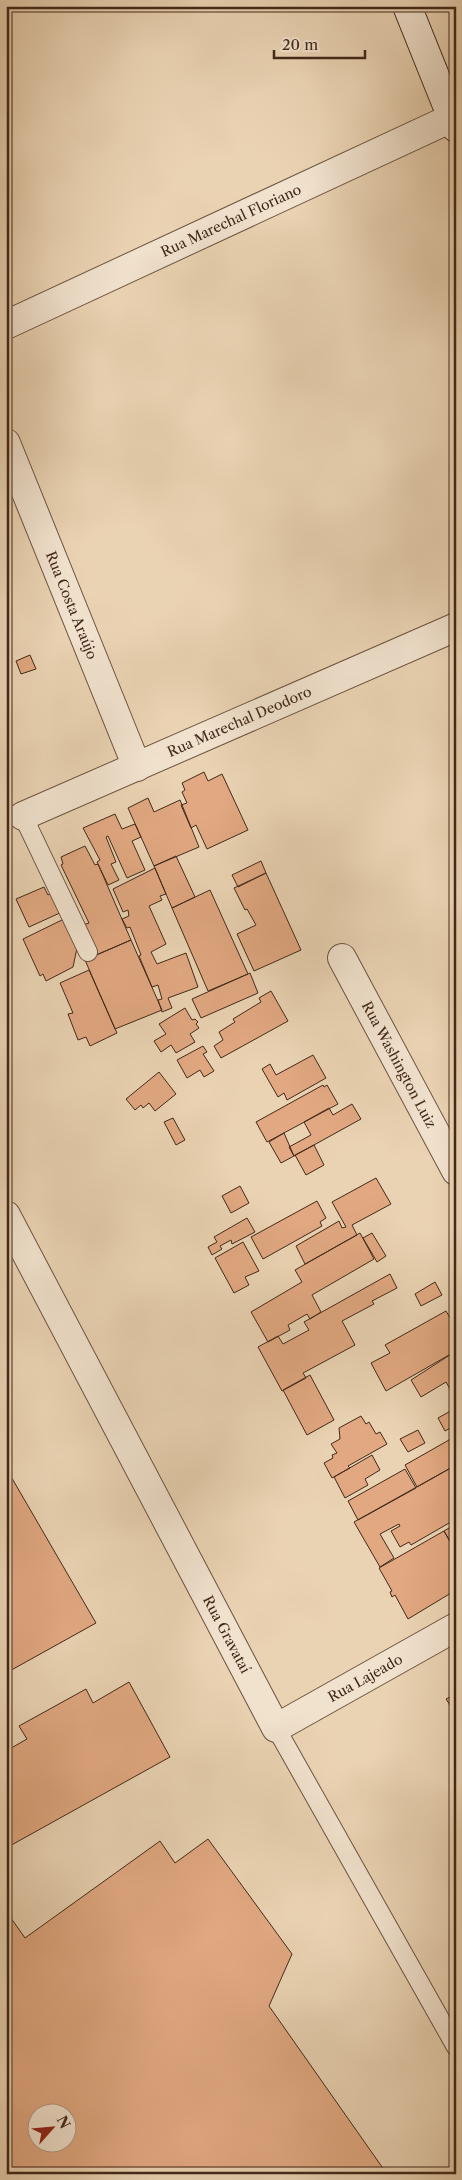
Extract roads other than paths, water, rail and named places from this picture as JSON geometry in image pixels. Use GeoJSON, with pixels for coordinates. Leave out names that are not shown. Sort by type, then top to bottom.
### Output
{"type":"FeatureCollection","features":[{"type":"Feature","properties":{"kind":"street"},"geometry":{"type":"LineString","coordinates":[[406,6],[454,120]]}},
{"type":"Feature","properties":{"kind":"street","name":"Rua Marechal Floriano"},"geometry":{"type":"LineString","coordinates":[[6,325],[454,120]]}},
{"type":"Feature","properties":{"kind":"street","name":"Rua Costa Araújo"},"geometry":{"type":"LineString","coordinates":[[6,443],[137,767]]}},
{"type":"Feature","properties":{"kind":"street","name":"Rua Marechal Deodoro"},"geometry":{"type":"LineString","coordinates":[[23,816],[456,627]]}},
{"type":"Feature","properties":{"kind":"street","name":"Rua Washington Luiz"},"geometry":{"type":"LineString","coordinates":[[342,958],[456,1171]]}},
{"type":"Feature","properties":{"kind":"street","name":"Rua Gravataí"},"geometry":{"type":"LineString","coordinates":[[6,1215],[276,1728]]}},
{"type":"Feature","properties":{"kind":"street","name":"Rua Lajeado"},"geometry":{"type":"LineString","coordinates":[[276,1728],[456,1627]]}},
{"type":"Feature","properties":{"kind":"lane"},"geometry":{"type":"LineString","coordinates":[[23,816],[88,952]]}},
{"type":"Feature","properties":{"kind":"lane","name":"Rua Gravataí"},"geometry":{"type":"LineString","coordinates":[[276,1728],[456,2047]]}}]}
